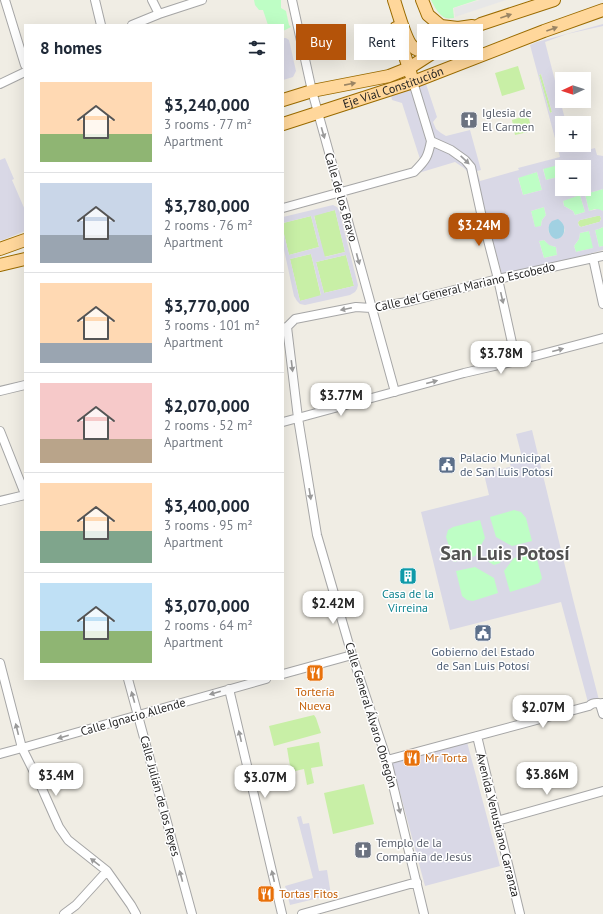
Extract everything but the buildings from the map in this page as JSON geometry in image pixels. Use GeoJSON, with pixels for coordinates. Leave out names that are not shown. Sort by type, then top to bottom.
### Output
{"type":"FeatureCollection","features":[{"type":"Feature","properties":{"kind":"main road"},"geometry":{"type":"LineString","coordinates":[[386,0],[413,82]]}},
{"type":"Feature","properties":{"kind":"main road"},"geometry":{"type":"LineString","coordinates":[[394,0],[412,47],[417,49]]}},
{"type":"Feature","properties":{"kind":"main road"},"geometry":{"type":"LineString","coordinates":[[422,0],[428,15],[439,24]]}},
{"type":"Feature","properties":{"kind":"main road","name":"Eje Vial Constitución"},"geometry":{"type":"LineString","coordinates":[[481,24],[554,0]]}},
{"type":"Feature","properties":{"kind":"main road","name":"Eje Vial Constitución"},"geometry":{"type":"LineString","coordinates":[[284,124],[413,82],[603,10]]}},
{"type":"Feature","properties":{"kind":"main road","name":"Eje Vial Constitución"},"geometry":{"type":"LineString","coordinates":[[284,100],[312,92],[389,76],[409,68],[421,60]]}},
{"type":"Feature","properties":{"kind":"main road"},"geometry":{"type":"LineString","coordinates":[[0,249],[24,240]]}},
{"type":"Feature","properties":{"kind":"main road"},"geometry":{"type":"LineString","coordinates":[[0,265],[24,259]]}},
{"type":"Feature","properties":{"kind":"street"},"geometry":{"type":"LineString","coordinates":[[5,0],[24,62]]}},
{"type":"Feature","properties":{"kind":"street"},"geometry":{"type":"LineString","coordinates":[[95,0],[101,24]]}},
{"type":"Feature","properties":{"kind":"street"},"geometry":{"type":"LineString","coordinates":[[152,0],[159,14]]}},
{"type":"Feature","properties":{"kind":"street"},"geometry":{"type":"LineString","coordinates":[[134,24],[159,14],[202,0]]}},
{"type":"Feature","properties":{"kind":"street","name":"Calle de los Bravo"},"geometry":{"type":"LineString","coordinates":[[292,0],[317,112],[394,392]]}},
{"type":"Feature","properties":{"kind":"street"},"geometry":{"type":"LineString","coordinates":[[0,84],[24,72]]}},
{"type":"Feature","properties":{"kind":"street"},"geometry":{"type":"LineString","coordinates":[[284,208],[414,172],[423,163],[428,154],[431,141],[413,82]]}},
{"type":"Feature","properties":{"kind":"street"},"geometry":{"type":"LineString","coordinates":[[431,141],[451,150],[472,167],[481,213],[498,279],[516,361]]}},
{"type":"Feature","properties":{"kind":"street","name":"Calle del General Mariano Escobedo"},"geometry":{"type":"LineString","coordinates":[[285,328],[294,319],[356,307],[371,308],[407,302],[498,279],[603,256]]}},
{"type":"Feature","properties":{"kind":"street"},"geometry":{"type":"LineString","coordinates":[[593,258],[603,304]]}},
{"type":"Feature","properties":{"kind":"street","name":"Calle General Álvaro Obregón"},"geometry":{"type":"LineString","coordinates":[[285,328],[317,535],[352,655],[387,760],[424,914]]}},
{"type":"Feature","properties":{"kind":"street"},"geometry":{"type":"LineString","coordinates":[[284,422],[464,373],[603,338]]}},
{"type":"Feature","properties":{"kind":"street"},"geometry":{"type":"LineString","coordinates":[[0,391],[24,385]]}},
{"type":"Feature","properties":{"kind":"street"},"geometry":{"type":"LineString","coordinates":[[0,431],[24,491]]}},
{"type":"Feature","properties":{"kind":"street"},"geometry":{"type":"LineString","coordinates":[[0,501],[24,494]]}},
{"type":"Feature","properties":{"kind":"street"},"geometry":{"type":"LineString","coordinates":[[284,674],[352,655]]}},
{"type":"Feature","properties":{"kind":"street"},"geometry":{"type":"LineString","coordinates":[[0,663],[22,748],[59,827],[68,840],[107,871],[132,905],[136,914]]}},
{"type":"Feature","properties":{"kind":"street","name":"Calle Julián de los Reyes"},"geometry":{"type":"LineString","coordinates":[[128,680],[192,914]]}},
{"type":"Feature","properties":{"kind":"street","name":"Calle Ignacio Allende"},"geometry":{"type":"LineString","coordinates":[[0,754],[262,680]]}},
{"type":"Feature","properties":{"kind":"street"},"geometry":{"type":"LineString","coordinates":[[229,689],[282,914]]}},
{"type":"Feature","properties":{"kind":"street"},"geometry":{"type":"LineString","coordinates":[[387,760],[589,706],[594,703],[602,703],[603,714]]}},
{"type":"Feature","properties":{"kind":"street","name":"Avenida Venustiano Carranza"},"geometry":{"type":"LineString","coordinates":[[476,736],[520,914]]}},
{"type":"Feature","properties":{"kind":"street"},"geometry":{"type":"LineString","coordinates":[[497,821],[603,791]]}},
{"type":"Feature","properties":{"kind":"street"},"geometry":{"type":"LineString","coordinates":[[64,914],[76,905],[107,871]]}},
{"type":"Feature","properties":{"kind":"street"},"geometry":{"type":"LineString","coordinates":[[302,914],[417,882]]}},
{"type":"Feature","properties":{"kind":"green space"},"geometry":{"type":"Polygon","coordinates":[[[254,0],[281,0],[281,8],[286,11],[289,25],[291,27],[284,30],[284,24],[268,24],[263,10],[259,10],[255,5],[254,0]]]}},
{"type":"Feature","properties":{"kind":"green space"},"geometry":{"type":"Polygon","coordinates":[[[431,0],[477,0],[453,8],[454,18],[446,18],[439,13],[431,0]]]}},
{"type":"Feature","properties":{"kind":"green space"},"geometry":{"type":"Polygon","coordinates":[[[518,66],[525,89],[502,96],[495,73],[518,66]]]}},
{"type":"Feature","properties":{"kind":"green space"},"geometry":{"type":"Polygon","coordinates":[[[541,74],[552,112],[550,113],[539,75],[541,74]]]}},
{"type":"Feature","properties":{"kind":"green space"},"geometry":{"type":"Polygon","coordinates":[[[528,115],[532,131],[515,135],[512,120],[528,115]]]}},
{"type":"Feature","properties":{"kind":"green space"},"geometry":{"type":"Polygon","coordinates":[[[555,165],[555,178],[546,180],[543,168],[555,165]]]}},
{"type":"Feature","properties":{"kind":"green space"},"geometry":{"type":"Polygon","coordinates":[[[537,172],[542,190],[523,195],[518,177],[537,172]]]}},
{"type":"Feature","properties":{"kind":"green space"},"geometry":{"type":"Polygon","coordinates":[[[603,189],[603,211],[595,209],[589,211],[585,196],[591,196],[591,192],[603,189]]]}},
{"type":"Feature","properties":{"kind":"green space"},"geometry":{"type":"Polygon","coordinates":[[[580,196],[585,212],[575,215],[573,211],[564,206],[563,200],[580,196]]]}},
{"type":"Feature","properties":{"kind":"green space"},"geometry":{"type":"Polygon","coordinates":[[[544,207],[546,215],[542,220],[541,226],[535,228],[531,211],[544,207]]]}},
{"type":"Feature","properties":{"kind":"green space"},"geometry":{"type":"Polygon","coordinates":[[[335,210],[345,252],[324,257],[314,215],[335,210]]]}},
{"type":"Feature","properties":{"kind":"green space"},"geometry":{"type":"Polygon","coordinates":[[[311,216],[319,247],[289,255],[284,234],[284,223],[311,216]]]}},
{"type":"Feature","properties":{"kind":"green space"},"geometry":{"type":"Polygon","coordinates":[[[600,216],[601,218],[600,222],[581,227],[578,222],[580,220],[600,216]]]}},
{"type":"Feature","properties":{"kind":"green space"},"geometry":{"type":"Polygon","coordinates":[[[603,227],[603,246],[599,247],[595,230],[603,227]]]}},
{"type":"Feature","properties":{"kind":"green space"},"geometry":{"type":"Polygon","coordinates":[[[589,231],[594,248],[576,252],[574,246],[579,239],[580,233],[589,231]]]}},
{"type":"Feature","properties":{"kind":"green space"},"geometry":{"type":"Polygon","coordinates":[[[544,240],[556,247],[557,255],[544,258],[539,241],[544,240]]]}},
{"type":"Feature","properties":{"kind":"green space"},"geometry":{"type":"Polygon","coordinates":[[[311,254],[321,296],[300,301],[290,259],[311,254]]]}},
{"type":"Feature","properties":{"kind":"green space"},"geometry":{"type":"Polygon","coordinates":[[[346,255],[354,286],[324,293],[316,262],[346,255]]]}},
{"type":"Feature","properties":{"kind":"green space"},"geometry":{"type":"Polygon","coordinates":[[[520,497],[555,580],[506,602],[457,602],[439,528],[520,497]]]}},
{"type":"Feature","properties":{"kind":"green space"},"geometry":{"type":"Polygon","coordinates":[[[314,715],[321,733],[274,746],[269,726],[314,715]]]}},
{"type":"Feature","properties":{"kind":"green space"},"geometry":{"type":"Polygon","coordinates":[[[319,742],[323,766],[311,768],[314,783],[307,785],[304,769],[291,772],[287,748],[319,742]]]}},
{"type":"Feature","properties":{"kind":"green space"},"geometry":{"type":"Polygon","coordinates":[[[364,784],[374,824],[333,834],[324,793],[364,784]]]}},
{"type":"Feature","properties":{"kind":"shaded area"},"geometry":{"type":"Polygon","coordinates":[[[480,0],[506,0],[455,17],[454,8],[480,0]]]}},
{"type":"Feature","properties":{"kind":"shaded area"},"geometry":{"type":"Polygon","coordinates":[[[603,24],[603,26],[567,34],[545,42],[555,81],[555,108],[562,108],[564,116],[555,116],[555,138],[530,45],[537,42],[603,24]],[[541,74],[539,75],[550,113],[552,112],[541,74]]]}},
{"type":"Feature","properties":{"kind":"shaded area"},"geometry":{"type":"Polygon","coordinates":[[[284,38],[289,40],[296,71],[293,77],[284,80],[284,38]]]}},
{"type":"Feature","properties":{"kind":"shaded area"},"geometry":{"type":"Polygon","coordinates":[[[424,78],[437,117],[433,122],[436,129],[446,136],[470,130],[481,170],[477,171],[480,181],[519,170],[518,168],[560,157],[559,152],[591,152],[591,149],[595,148],[597,155],[603,156],[603,189],[591,192],[591,160],[555,160],[555,166],[543,169],[546,180],[555,178],[555,196],[577,196],[563,201],[564,206],[573,211],[575,215],[585,212],[580,196],[585,196],[589,211],[598,209],[603,211],[603,227],[595,230],[599,247],[603,246],[603,250],[503,278],[478,187],[474,179],[464,168],[455,162],[415,174],[414,172],[420,159],[402,103],[392,100],[390,90],[424,78]],[[537,172],[518,178],[523,195],[542,190],[537,172]],[[544,207],[531,211],[535,227],[541,226],[542,220],[546,215],[544,207]],[[597,216],[580,220],[578,224],[581,227],[599,222],[601,218],[600,216],[597,216]],[[561,222],[551,223],[548,229],[549,233],[557,239],[563,235],[565,230],[563,224],[561,222]],[[589,231],[580,233],[579,239],[574,246],[576,252],[593,248],[589,231]],[[544,240],[539,241],[544,258],[557,255],[556,247],[549,245],[544,240]]]}},
{"type":"Feature","properties":{"kind":"shaded area"},"geometry":{"type":"Polygon","coordinates":[[[5,158],[14,179],[12,180],[24,208],[24,231],[3,240],[0,240],[0,160],[5,158]]]}},
{"type":"Feature","properties":{"kind":"shaded area"},"geometry":{"type":"Polygon","coordinates":[[[333,205],[337,207],[358,285],[355,292],[350,295],[305,305],[300,304],[294,296],[284,250],[284,234],[289,255],[319,247],[311,216],[284,223],[284,217],[333,205]],[[335,210],[314,216],[325,257],[345,252],[335,210]],[[311,254],[290,259],[300,301],[321,295],[311,254]],[[346,255],[316,262],[324,293],[354,286],[346,255]]]}},
{"type":"Feature","properties":{"kind":"shaded area"},"geometry":{"type":"Polygon","coordinates":[[[532,430],[600,704],[589,706],[561,602],[450,630],[421,512],[489,495],[483,470],[495,467],[496,471],[511,467],[510,464],[523,461],[516,434],[532,430]],[[514,510],[490,517],[496,537],[512,546],[532,541],[526,518],[521,512],[514,510]],[[480,520],[453,527],[448,530],[446,537],[454,562],[475,556],[485,538],[480,520]],[[496,549],[491,551],[487,556],[489,562],[494,565],[500,563],[502,558],[501,552],[496,549]],[[535,552],[514,558],[504,571],[510,592],[539,583],[542,578],[535,552]],[[475,567],[456,571],[462,596],[467,600],[473,601],[498,593],[494,578],[475,567]]]}},
{"type":"Feature","properties":{"kind":"shaded area"},"geometry":{"type":"Polygon","coordinates":[[[467,742],[500,866],[425,886],[392,763],[467,742]]]}},
{"type":"Feature","properties":{"kind":"shaded area"},"geometry":{"type":"Polygon","coordinates":[[[301,816],[303,824],[309,823],[319,871],[327,870],[331,895],[290,905],[285,886],[313,878],[297,817],[301,816]]]}},
{"type":"Feature","properties":{"kind":"water"},"geometry":{"type":"Polygon","coordinates":[[[558,219],[564,226],[564,231],[563,236],[556,239],[551,236],[549,232],[549,225],[552,221],[558,219]]]}},
{"type":"Feature","properties":{"kind":"place","name":"Iglesia de El Carmen"},"geometry":{"type":"Point","coordinates":[469,120]}},
{"type":"Feature","properties":{"kind":"place","name":"Palacio Municipal de San Luis Potosí"},"geometry":{"type":"Point","coordinates":[447,465]}},
{"type":"Feature","properties":{"kind":"place","name":"Casa de la Virreina"},"geometry":{"type":"Point","coordinates":[408,576]}},
{"type":"Feature","properties":{"kind":"place","name":"Gobierno del Estado de San Luis Potosí"},"geometry":{"type":"Point","coordinates":[483,633]}},
{"type":"Feature","properties":{"kind":"place","name":"Tortería Nueva"},"geometry":{"type":"Point","coordinates":[315,673]}},
{"type":"Feature","properties":{"kind":"place","name":"Mr Torta"},"geometry":{"type":"Point","coordinates":[412,758]}},
{"type":"Feature","properties":{"kind":"place","name":"Templo de la Compañía de Jesús"},"geometry":{"type":"Point","coordinates":[363,850]}},
{"type":"Feature","properties":{"kind":"place","name":"Tortas Fitos"},"geometry":{"type":"Point","coordinates":[266,894]}},
{"type":"Feature","properties":{"kind":"district","name":"San Luis Potosí"},"geometry":{"type":"Point","coordinates":[505,553]}}]}
